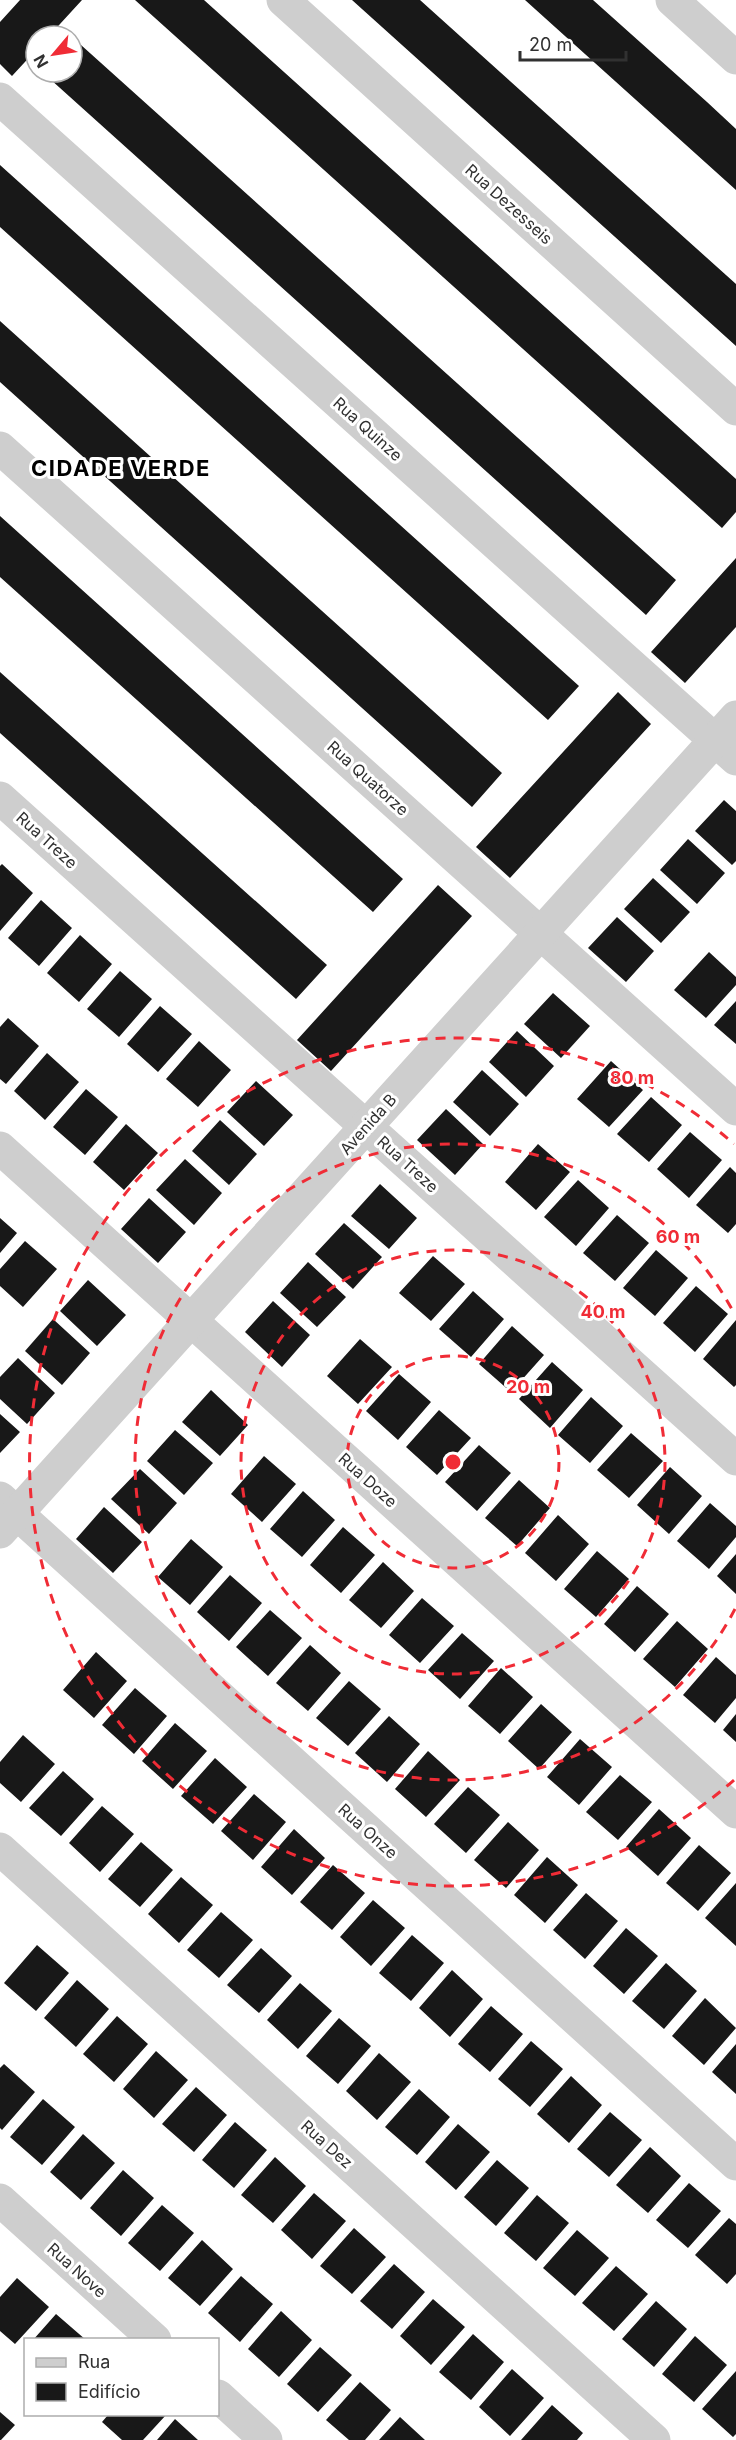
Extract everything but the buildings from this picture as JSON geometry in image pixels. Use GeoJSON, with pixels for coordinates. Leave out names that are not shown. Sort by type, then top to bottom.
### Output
{"type":"FeatureCollection","features":[{"type":"Feature","properties":{"kind":"street","name":"Rua Dezesseis"},"geometry":{"type":"LineString","coordinates":[[283,0],[736,409]]}},
{"type":"Feature","properties":{"kind":"street"},"geometry":{"type":"LineString","coordinates":[[672,0],[736,58]]}},
{"type":"Feature","properties":{"kind":"street","name":"Rua Quinze"},"geometry":{"type":"LineString","coordinates":[[0,99],[729,738]]}},
{"type":"Feature","properties":{"kind":"street","name":"Rua Quatorze"},"geometry":{"type":"LineString","coordinates":[[0,448],[736,1109]]}},
{"type":"Feature","properties":{"kind":"street","name":"Avenida B"},"geometry":{"type":"LineString","coordinates":[[6,1515],[191,1320],[541,933],[729,738]]}},
{"type":"Feature","properties":{"kind":"street","name":"Rua Treze"},"geometry":{"type":"LineString","coordinates":[[0,798],[736,1458]]}},
{"type":"Feature","properties":{"kind":"street","name":"Rua Doze"},"geometry":{"type":"LineString","coordinates":[[0,1148],[736,1812]]}},
{"type":"Feature","properties":{"kind":"street","name":"Rua Onze"},"geometry":{"type":"LineString","coordinates":[[6,1515],[736,2164]]}},
{"type":"Feature","properties":{"kind":"street","name":"Rua Dez"},"geometry":{"type":"LineString","coordinates":[[0,1849],[654,2440]]}},
{"type":"Feature","properties":{"kind":"street","name":"Rua Nove"},"geometry":{"type":"LineString","coordinates":[[0,2200],[153,2338]]}},
{"type":"Feature","properties":{"kind":"street"},"geometry":{"type":"LineString","coordinates":[[219,2397],[266,2440]]}},
{"type":"Feature","properties":{"kind":"district","name":"CIDADE VERDE"},"geometry":{"type":"Point","coordinates":[121,468]}}]}
